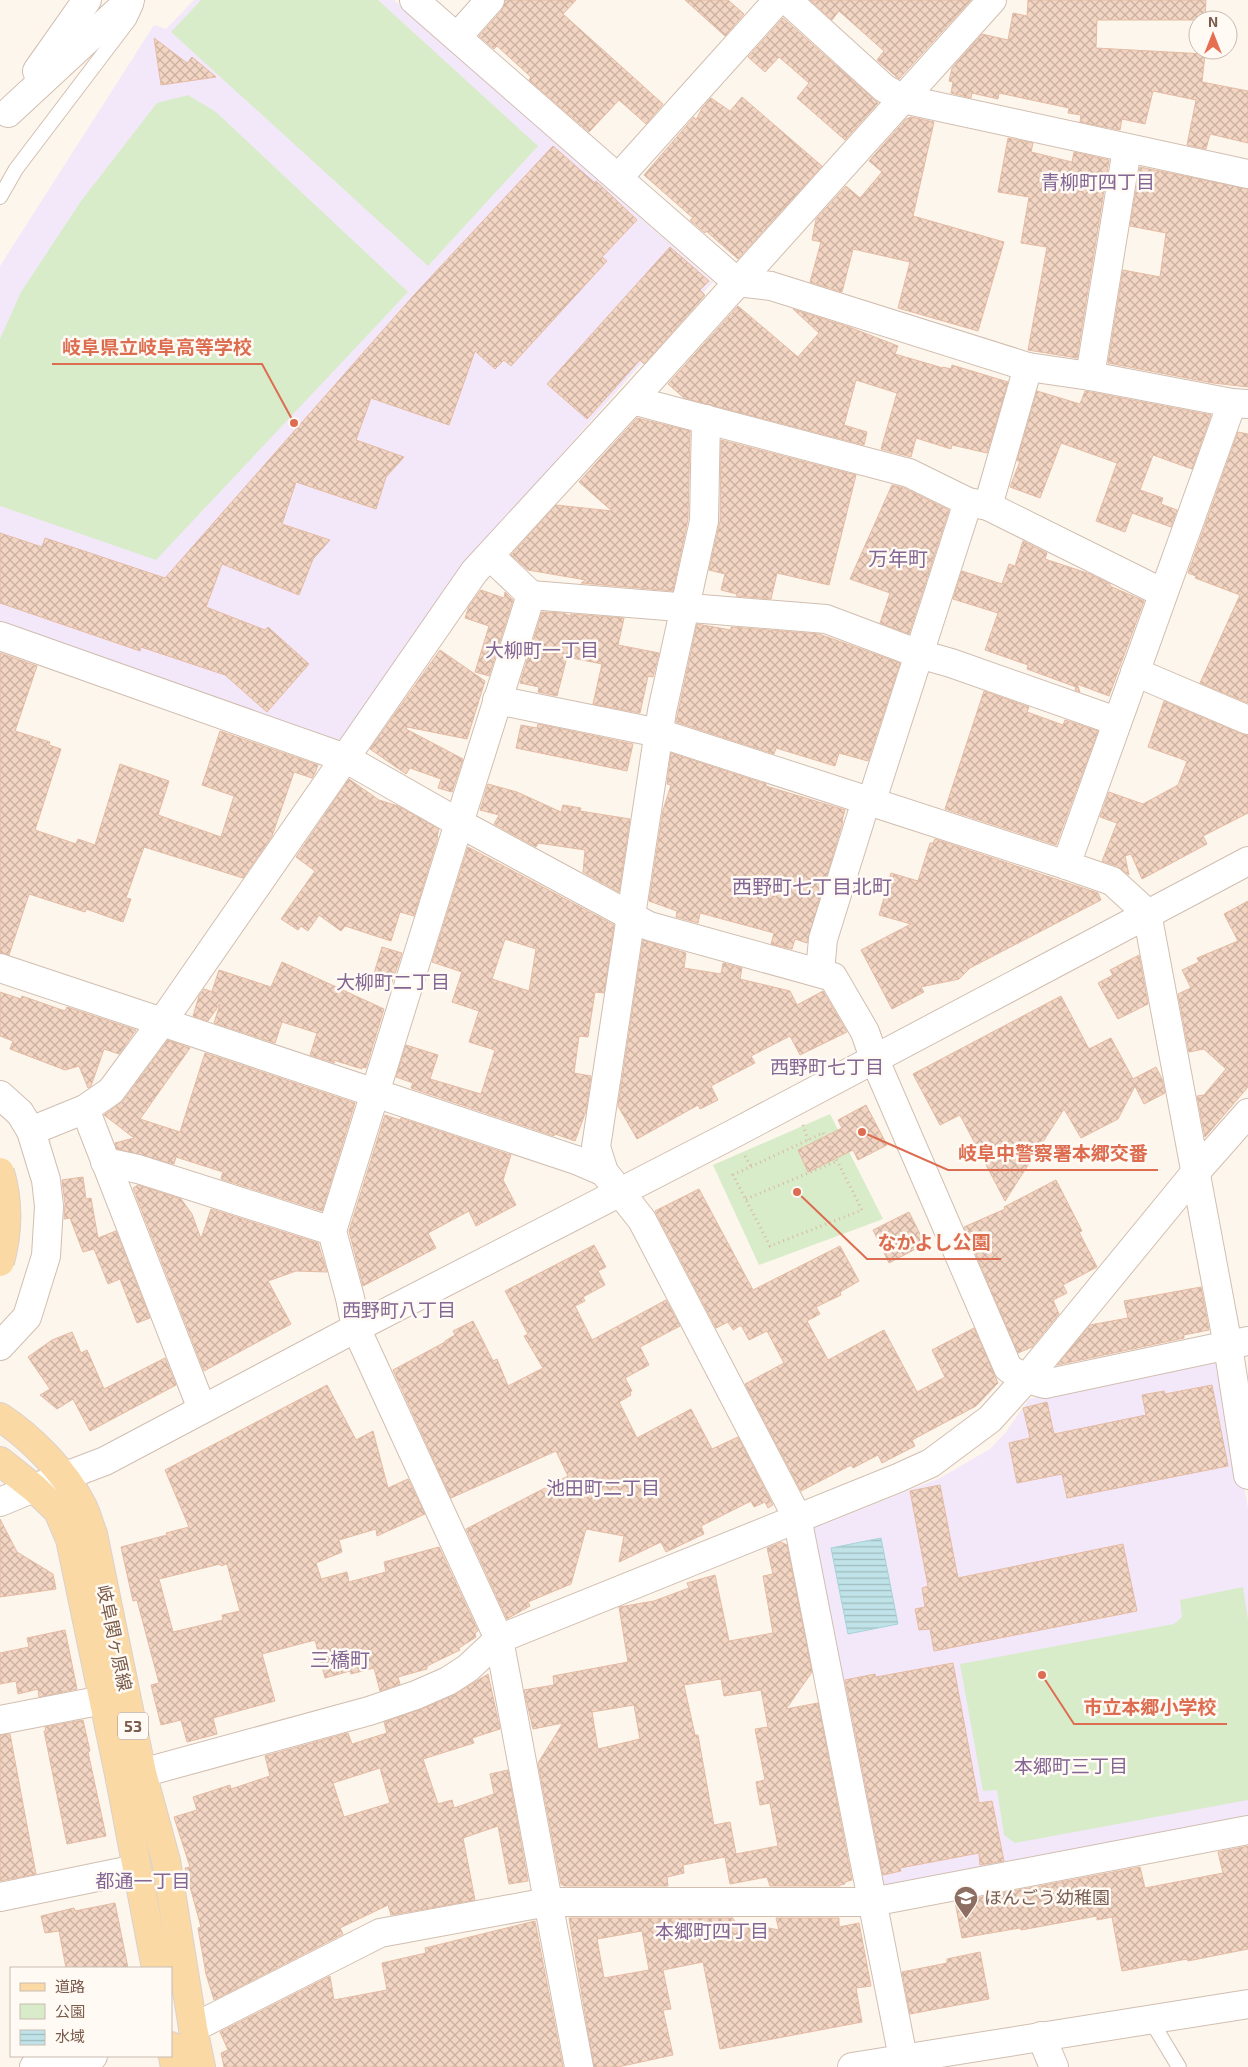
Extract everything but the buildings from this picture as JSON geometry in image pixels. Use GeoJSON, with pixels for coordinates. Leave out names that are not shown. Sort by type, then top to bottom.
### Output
{"type":"FeatureCollection","features":[{"type":"Feature","properties":{"kind":"main road"},"geometry":{"type":"LineString","coordinates":[[0,1172],[6,1204],[6,1238],[0,1262]]}},
{"type":"Feature","properties":{"kind":"main road","name":"岐阜関ヶ原線"},"geometry":{"type":"LineString","coordinates":[[0,1417],[17,1428],[64,1476],[82,1506],[93,1534],[131,1776],[136,1869],[156,1967]]}},
{"type":"Feature","properties":{"kind":"main road","name":"岐阜関ヶ原線"},"geometry":{"type":"LineString","coordinates":[[0,1462],[34,1488],[58,1511],[70,1539],[103,1700],[131,1776],[166,1861],[192,2028],[201,2067]]}},
{"type":"Feature","properties":{"kind":"main road"},"geometry":{"type":"LineString","coordinates":[[172,2050],[176,2067]]}},
{"type":"Feature","properties":{"kind":"street"},"geometry":{"type":"LineString","coordinates":[[4,120],[87,0]]}},
{"type":"Feature","properties":{"kind":"street"},"geometry":{"type":"LineString","coordinates":[[4,120],[130,0]]}},
{"type":"Feature","properties":{"kind":"street"},"geometry":{"type":"LineString","coordinates":[[414,0],[737,282],[771,286],[1028,367],[1090,376],[1240,403],[1163,593],[1066,865]]}},
{"type":"Feature","properties":{"kind":"street"},"geometry":{"type":"LineString","coordinates":[[457,38],[490,0]]}},
{"type":"Feature","properties":{"kind":"street"},"geometry":{"type":"LineString","coordinates":[[618,178],[778,0]]}},
{"type":"Feature","properties":{"kind":"street"},"geometry":{"type":"LineString","coordinates":[[787,0],[884,88],[902,99],[1248,174]]}},
{"type":"Feature","properties":{"kind":"street"},"geometry":{"type":"LineString","coordinates":[[30,1131],[85,1109],[111,1091],[162,1022],[468,580],[992,0]]}},
{"type":"Feature","properties":{"kind":"street"},"geometry":{"type":"LineString","coordinates":[[1090,376],[1127,148]]}},
{"type":"Feature","properties":{"kind":"street"},"geometry":{"type":"LineString","coordinates":[[820,972],[823,939],[919,654],[978,504],[1028,367]]}},
{"type":"Feature","properties":{"kind":"street"},"geometry":{"type":"LineString","coordinates":[[632,400],[909,473],[1163,593]]}},
{"type":"Feature","properties":{"kind":"street"},"geometry":{"type":"LineString","coordinates":[[706,419],[704,522],[662,711],[596,1147],[612,1182],[642,1220],[797,1517],[872,1902],[887,2062]]}},
{"type":"Feature","properties":{"kind":"street"},"geometry":{"type":"LineString","coordinates":[[490,556],[531,595],[686,606],[826,619],[919,654],[951,663],[1116,721]]}},
{"type":"Feature","properties":{"kind":"street"},"geometry":{"type":"LineString","coordinates":[[531,595],[332,1231],[356,1328],[499,1639],[579,2067]]}},
{"type":"Feature","properties":{"kind":"street"},"geometry":{"type":"LineString","coordinates":[[0,636],[345,758],[459,823],[631,918],[649,926],[833,977],[865,1032],[874,1058],[1008,1368],[1026,1380],[1045,1384],[1238,1344]]}},
{"type":"Feature","properties":{"kind":"street"},"geometry":{"type":"LineString","coordinates":[[1135,672],[1248,720]]}},
{"type":"Feature","properties":{"kind":"street"},"geometry":{"type":"LineString","coordinates":[[498,700],[659,733],[1066,865],[1112,881],[1148,913],[1195,1173],[1238,1344],[1248,1475]]}},
{"type":"Feature","properties":{"kind":"street"},"geometry":{"type":"LineString","coordinates":[[0,1502],[105,1461],[356,1328],[612,1182],[748,1126],[1248,861]]}},
{"type":"Feature","properties":{"kind":"street"},"geometry":{"type":"LineString","coordinates":[[0,968],[576,1160],[612,1182]]}},
{"type":"Feature","properties":{"kind":"street"},"geometry":{"type":"LineString","coordinates":[[0,1095],[20,1112],[30,1131],[46,1180],[49,1206],[46,1256],[27,1317],[0,1346]]}},
{"type":"Feature","properties":{"kind":"street"},"geometry":{"type":"LineString","coordinates":[[85,1109],[202,1410]]}},
{"type":"Feature","properties":{"kind":"street"},"geometry":{"type":"LineString","coordinates":[[131,1776],[369,1711],[416,1695],[448,1681],[468,1668],[499,1639],[931,1463],[990,1419],[1026,1380],[1195,1173],[1248,1113]]}},
{"type":"Feature","properties":{"kind":"street"},"geometry":{"type":"LineString","coordinates":[[104,1162],[138,1169],[332,1231]]}},
{"type":"Feature","properties":{"kind":"street"},"geometry":{"type":"LineString","coordinates":[[0,1720],[103,1700]]}},
{"type":"Feature","properties":{"kind":"street"},"geometry":{"type":"LineString","coordinates":[[192,2028],[380,1933],[548,1902],[872,1902],[1248,1830]]}},
{"type":"Feature","properties":{"kind":"street"},"geometry":{"type":"LineString","coordinates":[[0,1898],[136,1869]]}},
{"type":"Feature","properties":{"kind":"street"},"geometry":{"type":"LineString","coordinates":[[852,2067],[1248,2004]]}},
{"type":"Feature","properties":{"kind":"street"},"geometry":{"type":"LineString","coordinates":[[1041,2036],[1054,2067]]}},
{"type":"Feature","properties":{"kind":"street"},"geometry":{"type":"LineString","coordinates":[[34,2067],[87,2057]]}},
{"type":"Feature","properties":{"kind":"lane"},"geometry":{"type":"LineString","coordinates":[[0,198],[16,169],[129,20],[139,0]]}},
{"type":"Feature","properties":{"kind":"lane"},"geometry":{"type":"LineString","coordinates":[[1150,2019],[1178,2067]]}},
{"type":"Feature","properties":{"kind":"path"},"geometry":{"type":"LineString","coordinates":[[823,1133],[862,1210],[770,1246],[746,1200],[734,1174],[823,1133]]}},
{"type":"Feature","properties":{"kind":"path"},"geometry":{"type":"LineString","coordinates":[[746,1200],[838,1161]]}},
{"type":"Feature","properties":{"kind":"shaded area"},"geometry":{"type":"Polygon","coordinates":[[[194,0],[394,0],[713,282],[465,564],[343,742],[330,747],[0,632],[0,266],[154,25],[166,29],[194,0]]]}},
{"type":"Feature","properties":{"kind":"shaded area"},"geometry":{"type":"Polygon","coordinates":[[[1215,1360],[1222,1367],[1248,1508],[1248,1820],[885,1892],[875,1883],[809,1530],[940,1478],[990,1449],[1006,1432],[1029,1399],[1215,1360]]]}},
{"type":"Feature","properties":{"kind":"green space"},"geometry":{"type":"Polygon","coordinates":[[[201,0],[378,0],[538,146],[428,266],[171,32],[201,0]]]}},
{"type":"Feature","properties":{"kind":"green space"},"geometry":{"type":"Polygon","coordinates":[[[188,95],[216,112],[408,292],[156,560],[0,506],[0,339],[21,292],[81,201],[157,103],[188,95]]]}},
{"type":"Feature","properties":{"kind":"green space"},"geometry":{"type":"Polygon","coordinates":[[[830,1114],[883,1219],[759,1265],[713,1165],[830,1114]]]}},
{"type":"Feature","properties":{"kind":"green space"},"geometry":{"type":"Polygon","coordinates":[[[1243,1587],[1248,1620],[1248,1800],[1015,1843],[1004,1835],[997,1790],[983,1791],[960,1664],[1174,1624],[1182,1617],[1180,1600],[1243,1587]]]}},
{"type":"Feature","properties":{"kind":"water"},"geometry":{"type":"Polygon","coordinates":[[[881,1538],[898,1624],[848,1634],[831,1548],[881,1538]]]}},
{"type":"Feature","properties":{"kind":"place","name":"岐阜県立岐阜高等学校"},"geometry":{"type":"Point","coordinates":[294,423]}},
{"type":"Feature","properties":{"kind":"place","name":"岐阜中警察署本郷交番"},"geometry":{"type":"Point","coordinates":[862,1132]}},
{"type":"Feature","properties":{"kind":"place","name":"なかよし公園"},"geometry":{"type":"Point","coordinates":[797,1192]}},
{"type":"Feature","properties":{"kind":"place","name":"市立本郷小学校"},"geometry":{"type":"Point","coordinates":[1042,1675]}},
{"type":"Feature","properties":{"kind":"place","name":"ほんごう幼稚園"},"geometry":{"type":"Point","coordinates":[966,1919]}},
{"type":"Feature","properties":{"kind":"district","name":"青柳町四丁目"},"geometry":{"type":"Point","coordinates":[1098,182]}},
{"type":"Feature","properties":{"kind":"district","name":"万年町"},"geometry":{"type":"Point","coordinates":[898,559]}},
{"type":"Feature","properties":{"kind":"district","name":"大柳町一丁目"},"geometry":{"type":"Point","coordinates":[542,650]}},
{"type":"Feature","properties":{"kind":"district","name":"西野町七丁目北町"},"geometry":{"type":"Point","coordinates":[812,887]}},
{"type":"Feature","properties":{"kind":"district","name":"大柳町二丁目"},"geometry":{"type":"Point","coordinates":[393,982]}},
{"type":"Feature","properties":{"kind":"district","name":"西野町七丁目"},"geometry":{"type":"Point","coordinates":[827,1067]}},
{"type":"Feature","properties":{"kind":"district","name":"西野町八丁目"},"geometry":{"type":"Point","coordinates":[399,1310]}},
{"type":"Feature","properties":{"kind":"district","name":"池田町二丁目"},"geometry":{"type":"Point","coordinates":[603,1488]}},
{"type":"Feature","properties":{"kind":"district","name":"三橋町"},"geometry":{"type":"Point","coordinates":[340,1660]}},
{"type":"Feature","properties":{"kind":"district","name":"本郷町三丁目"},"geometry":{"type":"Point","coordinates":[1071,1766]}},
{"type":"Feature","properties":{"kind":"district","name":"都通一丁目"},"geometry":{"type":"Point","coordinates":[143,1881]}},
{"type":"Feature","properties":{"kind":"district","name":"本郷町四丁目"},"geometry":{"type":"Point","coordinates":[712,1931]}}]}
